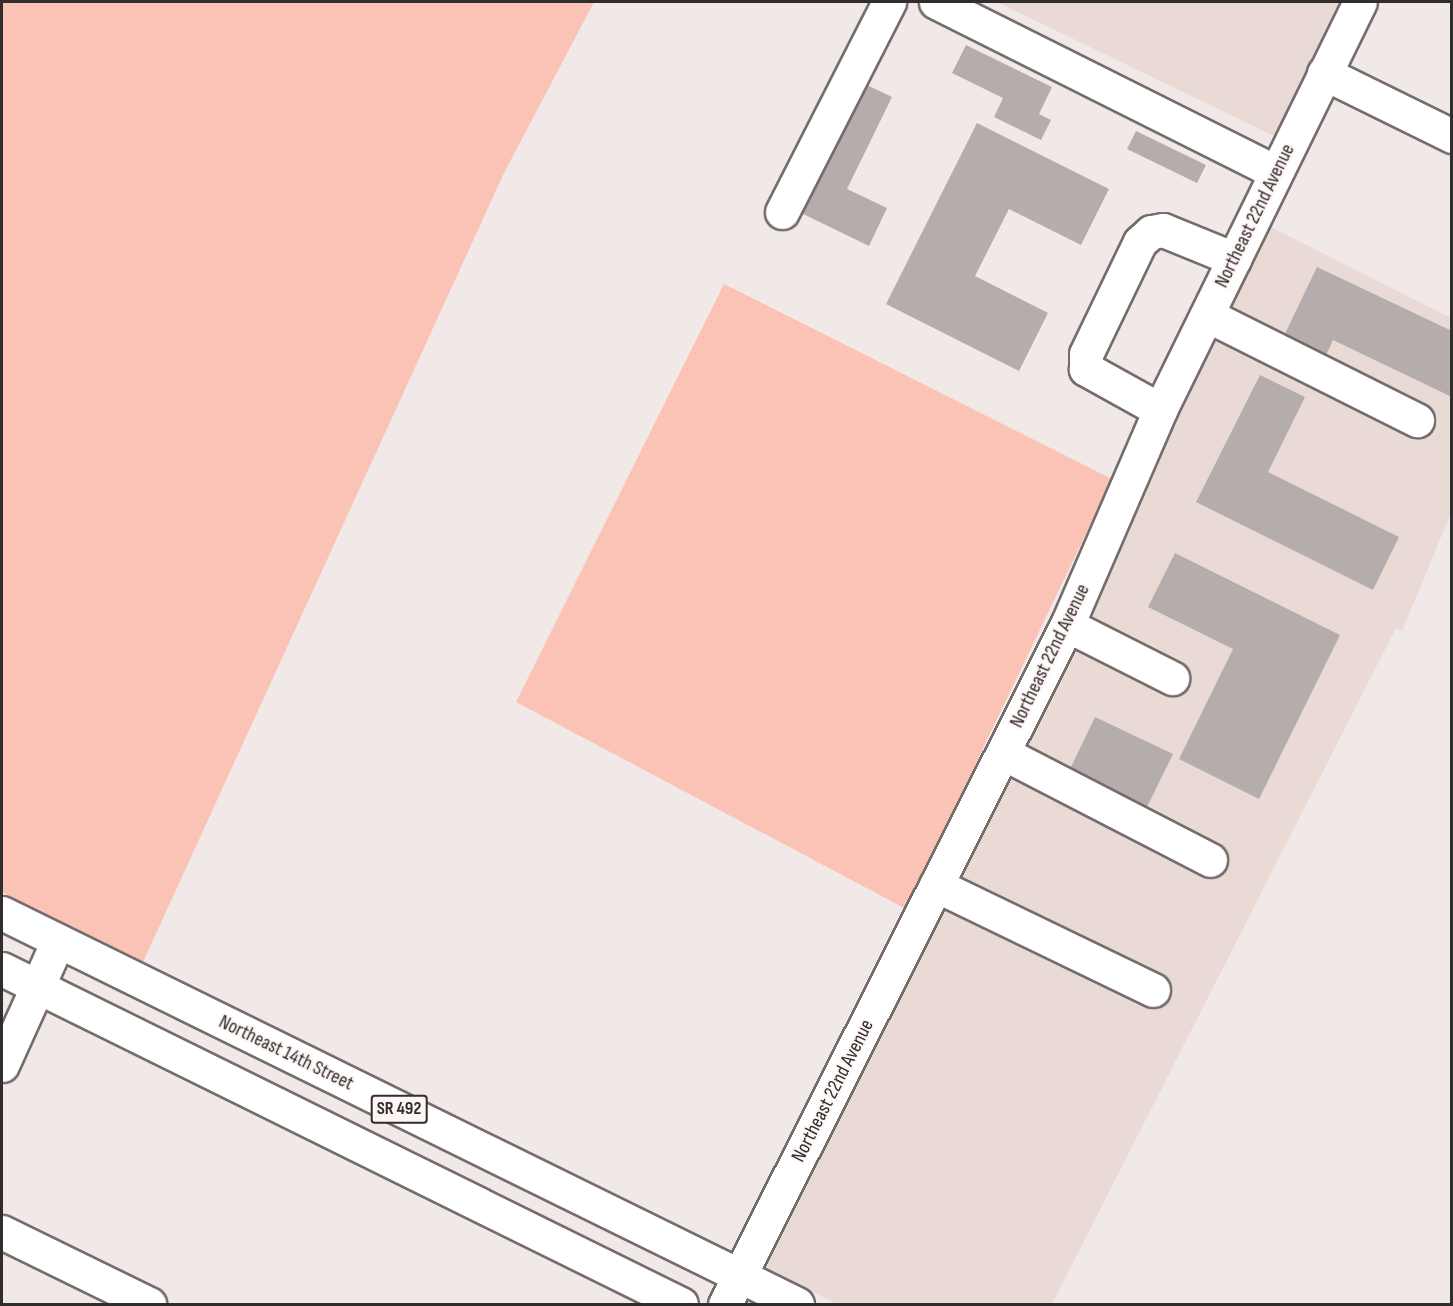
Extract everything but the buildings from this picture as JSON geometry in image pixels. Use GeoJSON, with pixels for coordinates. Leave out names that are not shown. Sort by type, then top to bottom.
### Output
{"type":"FeatureCollection","features":[{"type":"Feature","properties":{"kind":"street"},"geometry":{"type":"LineString","coordinates":[[782,212],[889,2]]}},
{"type":"Feature","properties":{"kind":"street"},"geometry":{"type":"LineString","coordinates":[[936,2],[1276,172]]}},
{"type":"Feature","properties":{"kind":"street","name":"Northeast 22nd Avenue"},"geometry":{"type":"LineString","coordinates":[[732,1290],[1067,626],[1160,410],[1360,2]]}},
{"type":"Feature","properties":{"kind":"street"},"geometry":{"type":"LineString","coordinates":[[1324,73],[1452,136]]}},
{"type":"Feature","properties":{"kind":"street"},"geometry":{"type":"LineString","coordinates":[[1160,410],[1086,369],[1086,354],[1140,242],[1151,232],[1163,230],[1234,259]]}},
{"type":"Feature","properties":{"kind":"street"},"geometry":{"type":"LineString","coordinates":[[1207,315],[1417,420]]}},
{"type":"Feature","properties":{"kind":"street"},"geometry":{"type":"LineString","coordinates":[[1067,626],[1172,678]]}},
{"type":"Feature","properties":{"kind":"street"},"geometry":{"type":"LineString","coordinates":[[1003,753],[1210,860]]}},
{"type":"Feature","properties":{"kind":"street"},"geometry":{"type":"LineString","coordinates":[[936,885],[1153,990]]}},
{"type":"Feature","properties":{"kind":"street","name":"Northeast 14th Street"},"geometry":{"type":"LineString","coordinates":[[2,912],[732,1290],[797,1305]]}},
{"type":"Feature","properties":{"kind":"street"},"geometry":{"type":"LineString","coordinates":[[2,1065],[58,941]]}},
{"type":"Feature","properties":{"kind":"street","name":"SR 492"},"geometry":{"type":"LineString","coordinates":[[2,969],[681,1305]]}},
{"type":"Feature","properties":{"kind":"street"},"geometry":{"type":"LineString","coordinates":[[2,1232],[149,1305]]}},
{"type":"Feature","properties":{"kind":"shaded area"},"geometry":{"type":"Polygon","coordinates":[[[2,2],[594,2],[504,173],[143,962],[2,892],[2,2]]]}},
{"type":"Feature","properties":{"kind":"shaded area"},"geometry":{"type":"Polygon","coordinates":[[[997,2],[1343,2],[1276,137],[997,2]]]}},
{"type":"Feature","properties":{"kind":"shaded area"},"geometry":{"type":"Polygon","coordinates":[[[1267,225],[1451,318],[1451,513],[1402,631],[1396,628],[1052,1304],[837,1304],[761,1267],[1267,225]]]}},
{"type":"Feature","properties":{"kind":"shaded area"},"geometry":{"type":"Polygon","coordinates":[[[724,284],[1112,479],[906,909],[516,702],[724,284]]]}}]}
